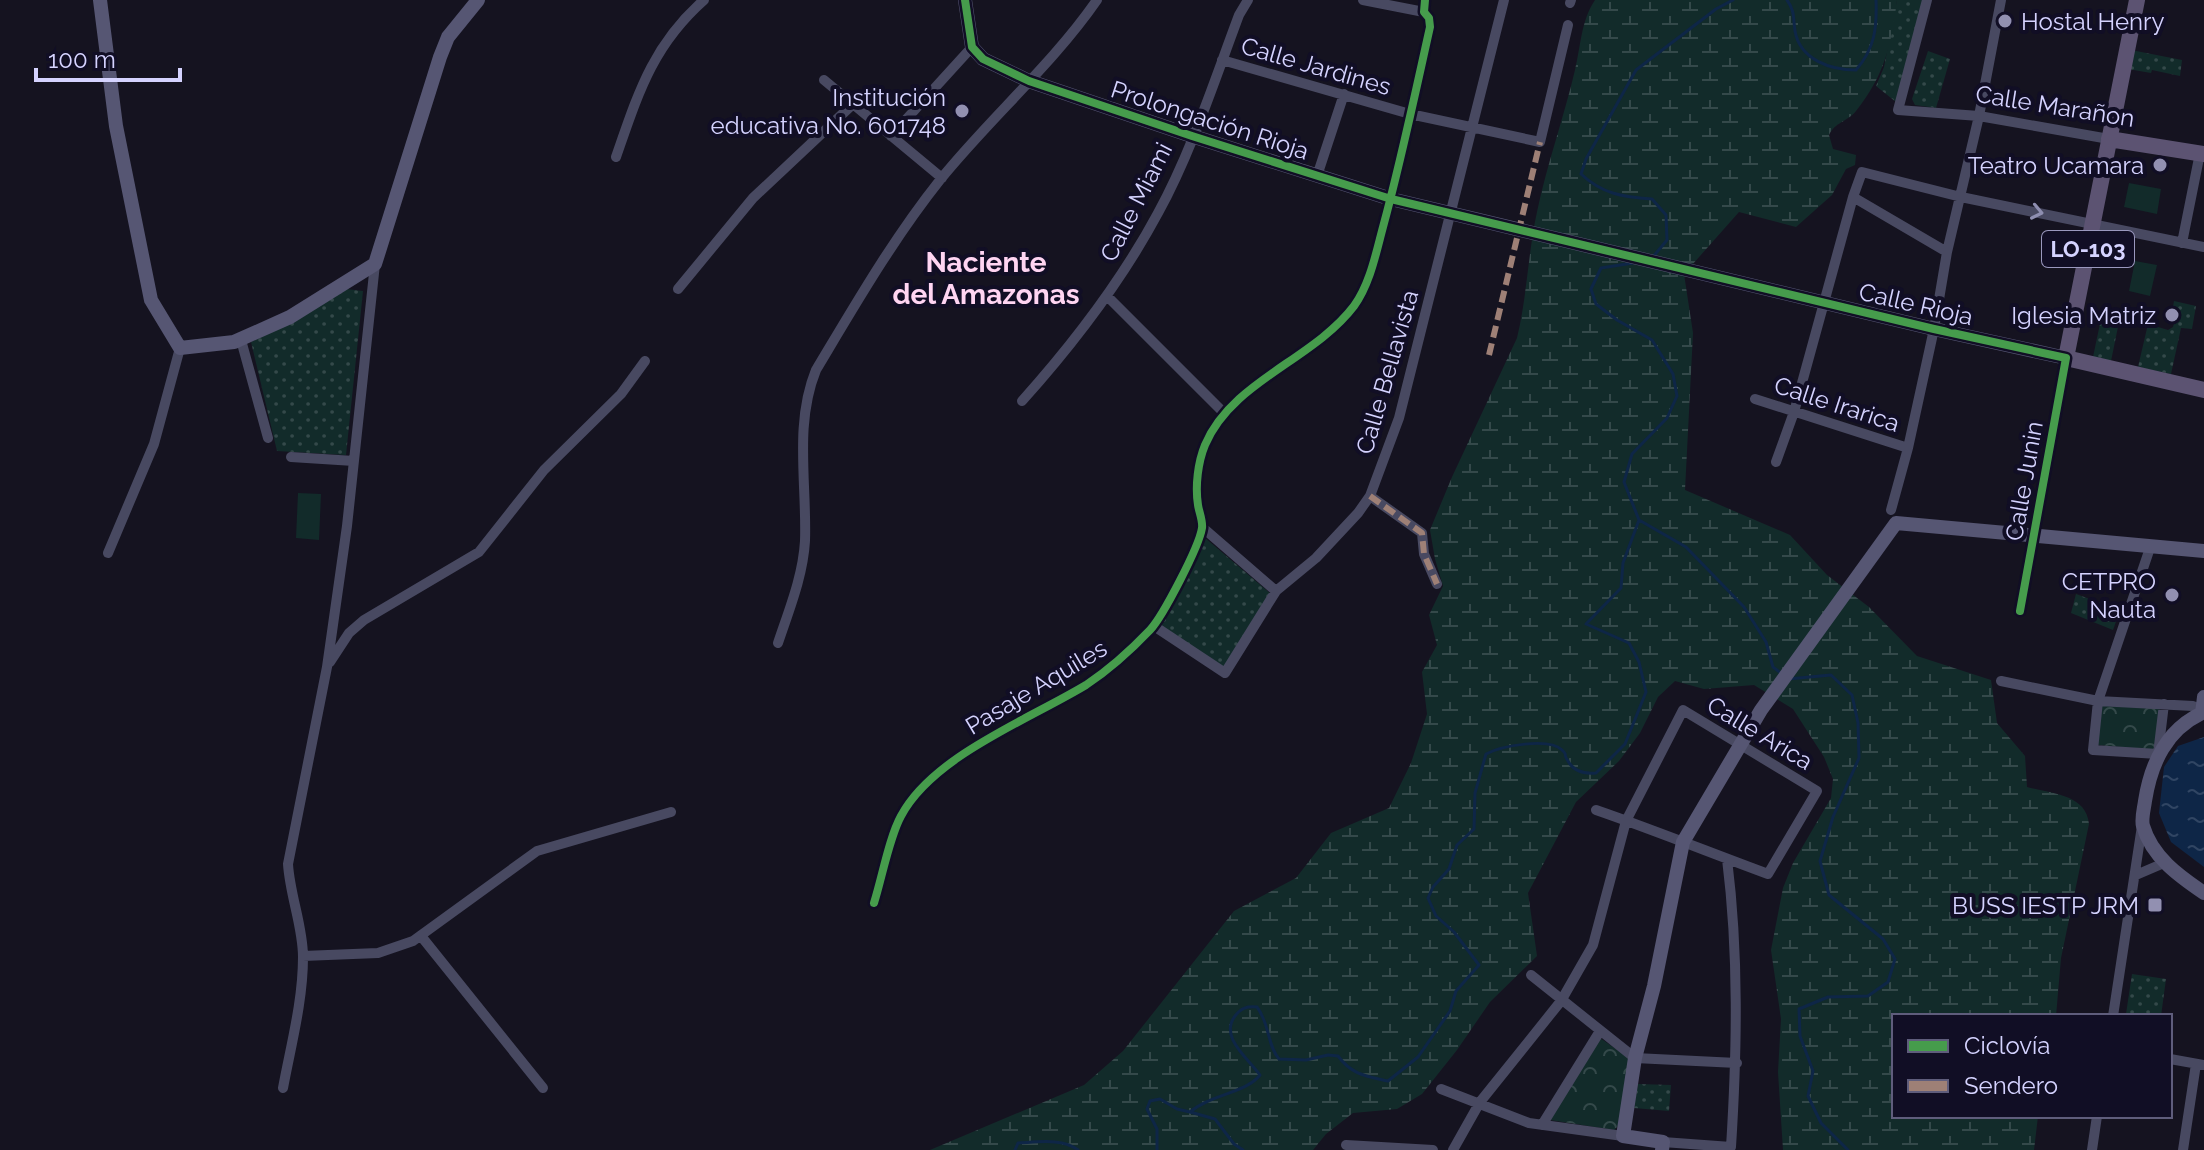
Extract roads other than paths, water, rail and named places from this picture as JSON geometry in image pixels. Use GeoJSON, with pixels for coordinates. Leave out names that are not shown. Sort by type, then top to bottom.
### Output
{"type":"FeatureCollection","features":[{"type":"Feature","properties":{"kind":"main road","name":"LO-103"},"geometry":{"type":"LineString","coordinates":[[2066,358],[2137,0]]}},
{"type":"Feature","properties":{"kind":"main road","name":"Calle Marañon"},"geometry":{"type":"LineString","coordinates":[[2109,139],[2202,153]]}},
{"type":"Feature","properties":{"kind":"main road","name":"Calle Rioja"},"geometry":{"type":"LineString","coordinates":[[2066,358],[2204,390]]}},
{"type":"Feature","properties":{"kind":"street"},"geometry":{"type":"LineString","coordinates":[[100,0],[116,126],[151,300],[180,348],[154,444],[108,553]]}},
{"type":"Feature","properties":{"kind":"street"},"geometry":{"type":"LineString","coordinates":[[283,1088],[299,1000],[303,956],[288,864],[327,667],[354,461],[375,264],[440,57],[448,37],[478,0]]}},
{"type":"Feature","properties":{"kind":"street"},"geometry":{"type":"LineString","coordinates":[[616,157],[645,75],[671,35],[704,0]]}},
{"type":"Feature","properties":{"kind":"street"},"geometry":{"type":"LineString","coordinates":[[891,136],[972,47],[965,0]]}},
{"type":"Feature","properties":{"kind":"street"},"geometry":{"type":"LineString","coordinates":[[778,643],[800,575],[805,543],[803,456],[808,388],[816,370],[911,218],[1097,0]]}},
{"type":"Feature","properties":{"kind":"street","name":"Calle Miami"},"geometry":{"type":"LineString","coordinates":[[1022,401],[1107,296],[1159,211],[1239,15],[1248,0]]}},
{"type":"Feature","properties":{"kind":"street"},"geometry":{"type":"LineString","coordinates":[[1363,0],[1423,7]]}},
{"type":"Feature","properties":{"kind":"street","name":"Calle Bellavista"},"geometry":{"type":"LineString","coordinates":[[1154,626],[1225,673],[1276,591],[1316,558],[1370,496],[1399,418],[1504,0]]}},
{"type":"Feature","properties":{"kind":"street","name":"Calle Marañon"},"geometry":{"type":"LineString","coordinates":[[1927,0],[1898,110],[1979,116],[2109,139]]}},
{"type":"Feature","properties":{"kind":"street"},"geometry":{"type":"LineString","coordinates":[[1891,510],[1934,329],[1947,252],[1979,116],[2001,0]]}},
{"type":"Feature","properties":{"kind":"street","name":"Pasaje Aquiles"},"geometry":{"type":"LineString","coordinates":[[874,903],[900,817],[924,783],[957,758],[1087,684],[1125,657],[1154,626],[1179,581],[1202,527],[1197,502],[1205,443],[1225,414],[1244,395],[1303,353],[1355,304],[1372,269],[1391,199],[1430,27],[1423,7]]}},
{"type":"Feature","properties":{"kind":"street","name":"Calle Jardines"},"geometry":{"type":"LineString","coordinates":[[1222,60],[1410,114],[1540,142],[1568,25]]}},
{"type":"Feature","properties":{"kind":"street","name":"Prolongación Rioja"},"geometry":{"type":"LineString","coordinates":[[972,47],[983,59],[1029,81],[1391,199],[1490,223]]}},
{"type":"Feature","properties":{"kind":"street"},"geometry":{"type":"LineString","coordinates":[[824,80],[942,178]]}},
{"type":"Feature","properties":{"kind":"street"},"geometry":{"type":"LineString","coordinates":[[1317,176],[1344,94]]}},
{"type":"Feature","properties":{"kind":"street"},"geometry":{"type":"LineString","coordinates":[[678,289],[753,198],[853,104]]}},
{"type":"Feature","properties":{"kind":"street"},"geometry":{"type":"LineString","coordinates":[[2182,243],[2202,153]]}},
{"type":"Feature","properties":{"kind":"street"},"geometry":{"type":"LineString","coordinates":[[1776,462],[1794,412],[1862,172],[1961,197],[2204,247]]}},
{"type":"Feature","properties":{"kind":"street"},"geometry":{"type":"LineString","coordinates":[[1853,197],[1947,252]]}},
{"type":"Feature","properties":{"kind":"street","name":"Calle Rioja"},"geometry":{"type":"LineString","coordinates":[[1490,223],[2066,358]]}},
{"type":"Feature","properties":{"kind":"street"},"geometry":{"type":"LineString","coordinates":[[180,348],[208,347],[241,340],[290,317],[375,264]]}},
{"type":"Feature","properties":{"kind":"street"},"geometry":{"type":"LineString","coordinates":[[1107,296],[1225,414]]}},
{"type":"Feature","properties":{"kind":"street"},"geometry":{"type":"LineString","coordinates":[[241,340],[268,438]]}},
{"type":"Feature","properties":{"kind":"street","name":"Calle Junin"},"geometry":{"type":"LineString","coordinates":[[2020,611],[2066,358]]}},
{"type":"Feature","properties":{"kind":"street"},"geometry":{"type":"LineString","coordinates":[[327,667],[349,633],[364,620],[479,552],[544,470],[621,394],[645,361]]}},
{"type":"Feature","properties":{"kind":"street","name":"Calle Irarica"},"geometry":{"type":"LineString","coordinates":[[1755,399],[1908,448]]}},
{"type":"Feature","properties":{"kind":"street"},"geometry":{"type":"LineString","coordinates":[[291,457],[354,461]]}},
{"type":"Feature","properties":{"kind":"street"},"geometry":{"type":"LineString","coordinates":[[1370,496],[1422,533],[1424,554],[1437,584]]}},
{"type":"Feature","properties":{"kind":"street"},"geometry":{"type":"LineString","coordinates":[[1623,1136],[1635,1058],[1654,986],[1683,842],[1761,710],[1896,523],[2204,551]]}},
{"type":"Feature","properties":{"kind":"street"},"geometry":{"type":"LineString","coordinates":[[1202,527],[1276,591]]}},
{"type":"Feature","properties":{"kind":"street"},"geometry":{"type":"LineString","coordinates":[[2150,548],[2098,701],[2093,750],[2158,754]]}},
{"type":"Feature","properties":{"kind":"street"},"geometry":{"type":"LineString","coordinates":[[2001,681],[2098,701],[2204,706]]}},
{"type":"Feature","properties":{"kind":"street"},"geometry":{"type":"LineString","coordinates":[[2113,1014],[2147,787],[2158,754],[2164,704]]}},
{"type":"Feature","properties":{"kind":"street"},"geometry":{"type":"LineString","coordinates":[[2158,754],[2173,733],[2204,706]]}},
{"type":"Feature","properties":{"kind":"street","name":"Calle Arica"},"geometry":{"type":"LineString","coordinates":[[1626,821],[1683,710],[1817,791],[1768,874],[1727,859]]}},
{"type":"Feature","properties":{"kind":"street"},"geometry":{"type":"LineString","coordinates":[[1441,1089],[1529,1123],[1623,1136],[1662,1146],[1731,1147],[1737,1063],[1735,922],[1727,859],[1596,810]]}},
{"type":"Feature","properties":{"kind":"street"},"geometry":{"type":"LineString","coordinates":[[303,956],[378,953],[421,936],[537,851],[671,812]]}},
{"type":"Feature","properties":{"kind":"street"},"geometry":{"type":"LineString","coordinates":[[1453,1150],[1480,1102],[1561,1001],[1593,945],[1626,821]]}},
{"type":"Feature","properties":{"kind":"street"},"geometry":{"type":"LineString","coordinates":[[2143,824],[2164,863],[2204,893]]}},
{"type":"Feature","properties":{"kind":"street"},"geometry":{"type":"LineString","coordinates":[[2136,875],[2164,863]]}},
{"type":"Feature","properties":{"kind":"street"},"geometry":{"type":"LineString","coordinates":[[421,936],[543,1088]]}},
{"type":"Feature","properties":{"kind":"street"},"geometry":{"type":"LineString","coordinates":[[1531,975],[1635,1058],[1737,1063]]}},
{"type":"Feature","properties":{"kind":"street"},"geometry":{"type":"LineString","coordinates":[[1542,1125],[1600,1031]]}},
{"type":"Feature","properties":{"kind":"street"},"geometry":{"type":"LineString","coordinates":[[2172,1059],[2200,1065],[2183,1150]]}},
{"type":"Feature","properties":{"kind":"street"},"geometry":{"type":"LineString","coordinates":[[2092,1150],[2097,1118]]}},
{"type":"Feature","properties":{"kind":"street"},"geometry":{"type":"LineString","coordinates":[[1346,1145],[1433,1150]]}},
{"type":"Feature","properties":{"kind":"water"},"geometry":{"type":"Polygon","coordinates":[[[2204,737],[2204,867],[2171,842],[2159,813],[2164,767],[2178,746],[2204,737]]]}},
{"type":"Feature","properties":{"kind":"waterway"},"geometry":{"type":"LineString","coordinates":[[1652,258],[1667,240],[1666,215],[1652,199],[1614,193],[1597,186],[1581,174],[1586,159],[1636,70],[1716,9],[1733,0]]}},
{"type":"Feature","properties":{"kind":"waterway"},"geometry":{"type":"LineString","coordinates":[[1787,0],[1803,49],[1827,65],[1856,70],[1874,37],[1876,0]]}},
{"type":"Feature","properties":{"kind":"waterway"},"geometry":{"type":"LineString","coordinates":[[1633,263],[1601,268],[1591,289],[1596,304],[1652,340],[1673,374],[1677,396],[1667,418],[1632,454],[1624,482],[1639,520],[1686,547],[1744,607],[1766,642],[1773,667],[1782,674]]}},
{"type":"Feature","properties":{"kind":"waterway"},"geometry":{"type":"LineString","coordinates":[[1157,1150],[1157,1129],[1147,1109],[1150,1101],[1160,1099],[1177,1109],[1190,1112],[1246,1086],[1260,1075],[1237,1047],[1230,1032],[1235,1016],[1244,1008],[1257,1007],[1279,1059],[1338,1056],[1354,1071],[1388,1081],[1418,1057],[1450,1011],[1456,991],[1479,965],[1454,932],[1436,916],[1428,898],[1433,887],[1449,869],[1457,845],[1474,829],[1475,793],[1486,754],[1513,746],[1547,744],[1562,750],[1570,765],[1577,770],[1596,773],[1625,744],[1646,692],[1639,662],[1629,643],[1586,624],[1621,588],[1623,563],[1639,520]]}},
{"type":"Feature","properties":{"kind":"waterway"},"geometry":{"type":"LineString","coordinates":[[1788,679],[1831,675],[1852,695],[1858,723],[1859,758],[1833,817],[1820,861],[1829,895],[1883,939],[1895,959],[1888,982],[1868,996],[1828,997],[1799,1009],[1800,1036],[1813,1071],[1808,1096],[1821,1123],[1848,1150]]}},
{"type":"Feature","properties":{"kind":"waterway"},"geometry":{"type":"LineString","coordinates":[[1190,1112],[1215,1119],[1234,1144],[1243,1150]]}},
{"type":"Feature","properties":{"kind":"waterway"},"geometry":{"type":"LineString","coordinates":[[1015,1150],[1018,1143],[1042,1142],[1058,1142],[1078,1150]]}},
{"type":"Feature","properties":{"kind":"place","name":"Hostal Henry"},"geometry":{"type":"Point","coordinates":[2005,21]}},
{"type":"Feature","properties":{"kind":"place","name":"Institución educativa No. 601748"},"geometry":{"type":"Point","coordinates":[962,111]}},
{"type":"Feature","properties":{"kind":"place","name":"Teatro Ucamara"},"geometry":{"type":"Point","coordinates":[2160,165]}},
{"type":"Feature","properties":{"kind":"place","name":"Iglesia Matriz"},"geometry":{"type":"Point","coordinates":[2172,315]}},
{"type":"Feature","properties":{"kind":"place","name":"CETPRO Nauta"},"geometry":{"type":"Point","coordinates":[2172,595]}},
{"type":"Feature","properties":{"kind":"place","name":"BUSS IESTP JRM"},"geometry":{"type":"Point","coordinates":[2155,905]}},
{"type":"Feature","properties":{"kind":"district","name":"Naciente del Amazonas"},"geometry":{"type":"Point","coordinates":[986,278]}}]}
